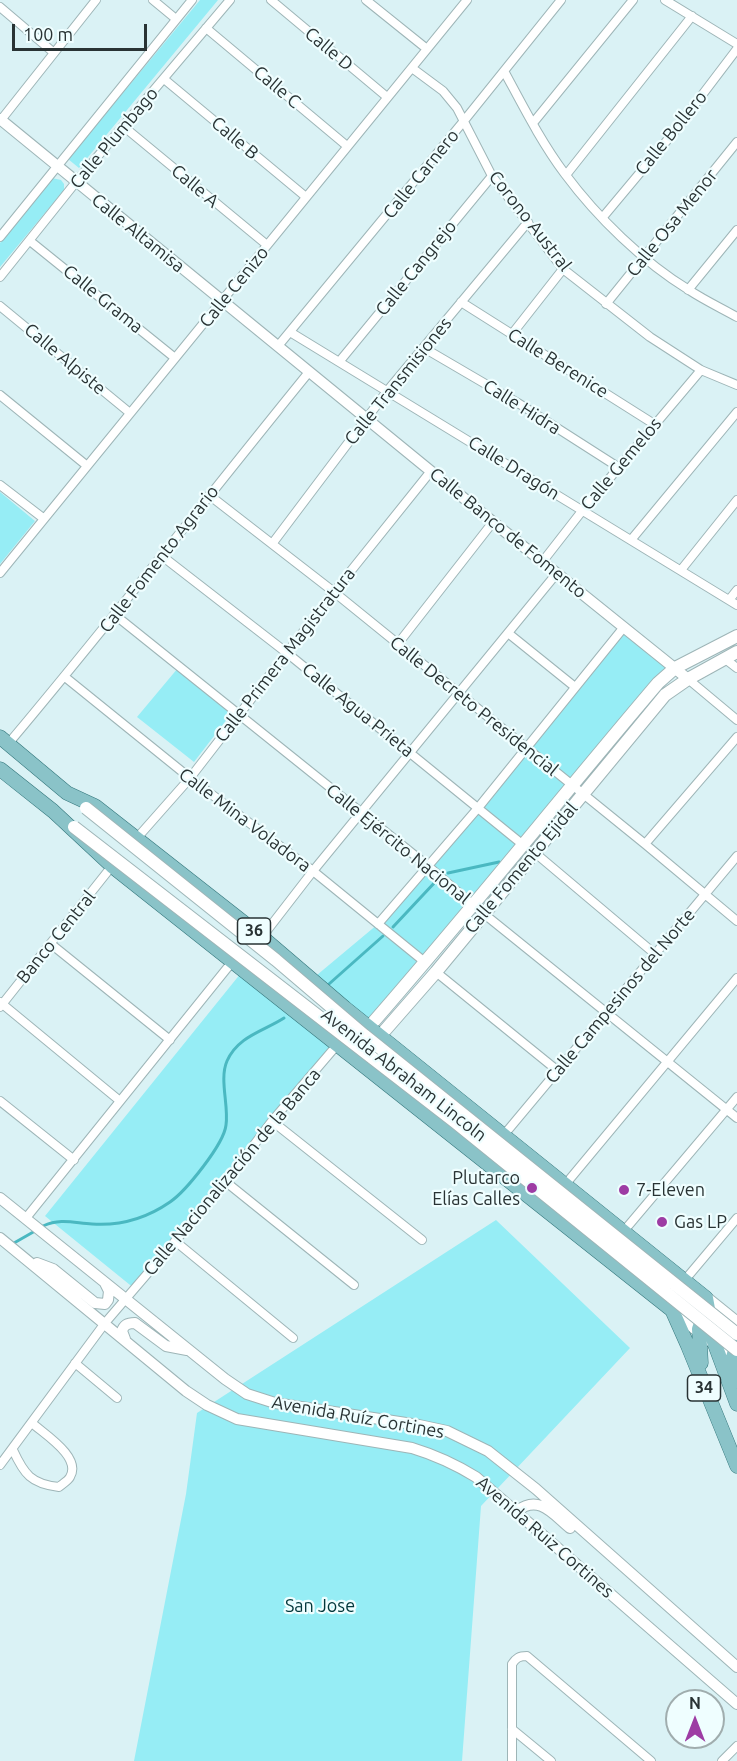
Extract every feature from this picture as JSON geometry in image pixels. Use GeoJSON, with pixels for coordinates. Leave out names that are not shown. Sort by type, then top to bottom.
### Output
{"type":"FeatureCollection","features":[{"type":"Feature","properties":{"kind":"main road","name":"Calle Fomento Ejidal"},"geometry":{"type":"LineString","coordinates":[[358,1061],[375,1031],[426,963],[571,784],[658,683],[675,668],[737,636]]}},
{"type":"Feature","properties":{"kind":"main road","name":"Calle Fomento Ejidal"},"geometry":{"type":"LineString","coordinates":[[342,1048],[375,1031],[436,972],[665,695],[688,679],[737,652]]}},
{"type":"Feature","properties":{"kind":"main road","name":"36"},"geometry":{"type":"LineString","coordinates":[[4,741],[276,960],[363,1035],[737,1334]]}},
{"type":"Feature","properties":{"kind":"main road","name":"Avenida Abraham Lincoln"},"geometry":{"type":"LineString","coordinates":[[0,769],[446,1115],[736,1356]]}},
{"type":"Feature","properties":{"kind":"main road","name":"Avenida Abraham Lincoln"},"geometry":{"type":"LineString","coordinates":[[67,793],[95,806],[138,838],[564,1186],[737,1323]]}},
{"type":"Feature","properties":{"kind":"main road","name":"Avenida Abraham Lincoln"},"geometry":{"type":"LineString","coordinates":[[53,811],[112,866],[322,1034],[672,1310],[736,1356]]}},
{"type":"Feature","properties":{"kind":"main road"},"geometry":{"type":"LineString","coordinates":[[322,1034],[336,1031],[343,1025],[345,1008]]}},
{"type":"Feature","properties":{"kind":"main road"},"geometry":{"type":"LineString","coordinates":[[703,1384],[699,1329],[704,1313],[711,1304]]}},
{"type":"Feature","properties":{"kind":"main road","name":"34"},"geometry":{"type":"LineString","coordinates":[[711,1304],[714,1342],[734,1397]]}},
{"type":"Feature","properties":{"kind":"main road","name":"34"},"geometry":{"type":"LineString","coordinates":[[672,1310],[737,1466]]}},
{"type":"Feature","properties":{"kind":"main road"},"geometry":{"type":"LineString","coordinates":[[734,1397],[737,1342]]}},
{"type":"Feature","properties":{"kind":"street"},"geometry":{"type":"LineString","coordinates":[[0,119],[96,0]]}},
{"type":"Feature","properties":{"kind":"street"},"geometry":{"type":"LineString","coordinates":[[153,0],[176,19]]}},
{"type":"Feature","properties":{"kind":"street","name":"Calle Plumbago"},"geometry":{"type":"LineString","coordinates":[[1,235],[192,0]]}},
{"type":"Feature","properties":{"kind":"street","name":"Calle Plumbago"},"geometry":{"type":"LineString","coordinates":[[0,277],[76,182],[230,0]]}},
{"type":"Feature","properties":{"kind":"street","name":"Calle D"},"geometry":{"type":"LineString","coordinates":[[271,0],[387,97]]}},
{"type":"Feature","properties":{"kind":"street"},"geometry":{"type":"LineString","coordinates":[[366,0],[427,48]]}},
{"type":"Feature","properties":{"kind":"street","name":"Calle Cenizo"},"geometry":{"type":"LineString","coordinates":[[0,573],[466,0]]}},
{"type":"Feature","properties":{"kind":"street","name":"Calle Carnero"},"geometry":{"type":"LineString","coordinates":[[278,346],[464,122],[561,0]]}},
{"type":"Feature","properties":{"kind":"street"},"geometry":{"type":"LineString","coordinates":[[532,123],[633,0]]}},
{"type":"Feature","properties":{"kind":"street"},"geometry":{"type":"LineString","coordinates":[[665,0],[737,44]]}},
{"type":"Feature","properties":{"kind":"street"},"geometry":{"type":"LineString","coordinates":[[0,7],[53,52]]}},
{"type":"Feature","properties":{"kind":"street"},"geometry":{"type":"LineString","coordinates":[[566,175],[693,16]]}},
{"type":"Feature","properties":{"kind":"street","name":"Calle C"},"geometry":{"type":"LineString","coordinates":[[206,28],[347,146]]}},
{"type":"Feature","properties":{"kind":"street","name":"Calle Bollero"},"geometry":{"type":"LineString","coordinates":[[603,217],[674,132],[737,49]]}},
{"type":"Feature","properties":{"kind":"street","name":"Corono Austral"},"geometry":{"type":"LineString","coordinates":[[412,68],[443,92],[457,108],[492,176],[563,268],[650,337],[701,370],[737,385]]}},
{"type":"Feature","properties":{"kind":"street"},"geometry":{"type":"LineString","coordinates":[[504,71],[532,123],[566,175],[603,217],[644,258],[688,290],[737,317]]}},
{"type":"Feature","properties":{"kind":"street","name":"Calle B"},"geometry":{"type":"LineString","coordinates":[[164,79],[306,196]]}},
{"type":"Feature","properties":{"kind":"street","name":"Calle Altamisa"},"geometry":{"type":"LineString","coordinates":[[0,119],[278,346]]}},
{"type":"Feature","properties":{"kind":"street","name":"Calle A"},"geometry":{"type":"LineString","coordinates":[[123,126],[267,245]]}},
{"type":"Feature","properties":{"kind":"street","name":"Calle Osa Menor"},"geometry":{"type":"LineString","coordinates":[[606,304],[737,141]]}},
{"type":"Feature","properties":{"kind":"street","name":"Calle Cangrejo"},"geometry":{"type":"LineString","coordinates":[[339,362],[492,176]]}},
{"type":"Feature","properties":{"kind":"street","name":"Calle Transmisiones"},"geometry":{"type":"LineString","coordinates":[[272,544],[388,390],[528,222]]}},
{"type":"Feature","properties":{"kind":"street"},"geometry":{"type":"LineString","coordinates":[[688,290],[737,231]]}},
{"type":"Feature","properties":{"kind":"street","name":"Calle Grama"},"geometry":{"type":"LineString","coordinates":[[30,240],[175,358]]}},
{"type":"Feature","properties":{"kind":"street"},"geometry":{"type":"LineString","coordinates":[[512,334],[563,268]]}},
{"type":"Feature","properties":{"kind":"street","name":"Calle Berenice"},"geometry":{"type":"LineString","coordinates":[[461,302],[654,424]]}},
{"type":"Feature","properties":{"kind":"street","name":"Calle Alpiste"},"geometry":{"type":"LineString","coordinates":[[0,306],[130,413]]}},
{"type":"Feature","properties":{"kind":"street","name":"Calle Dragón"},"geometry":{"type":"LineString","coordinates":[[290,332],[733,602]]}},
{"type":"Feature","properties":{"kind":"street","name":"Calle Banco de Fomento"},"geometry":{"type":"LineString","coordinates":[[278,346],[737,720]]}},
{"type":"Feature","properties":{"kind":"street","name":"Calle Hidra"},"geometry":{"type":"LineString","coordinates":[[424,348],[618,467]]}},
{"type":"Feature","properties":{"kind":"street","name":"Calle Gemelos"},"geometry":{"type":"LineString","coordinates":[[543,561],[618,467],[701,370]]}},
{"type":"Feature","properties":{"kind":"street","name":"Calle Fomento Agrario"},"geometry":{"type":"LineString","coordinates":[[4,741],[65,677],[309,372]]}},
{"type":"Feature","properties":{"kind":"street"},"geometry":{"type":"LineString","coordinates":[[0,395],[86,465]]}},
{"type":"Feature","properties":{"kind":"street"},"geometry":{"type":"LineString","coordinates":[[631,540],[737,412]]}},
{"type":"Feature","properties":{"kind":"street","name":"Calle Primera Magistratura"},"geometry":{"type":"LineString","coordinates":[[138,838],[190,778],[431,471]]}},
{"type":"Feature","properties":{"kind":"street"},"geometry":{"type":"LineString","coordinates":[[0,485],[43,518]]}},
{"type":"Feature","properties":{"kind":"street","name":"Calle Decreto Presidencial"},"geometry":{"type":"LineString","coordinates":[[209,495],[334,592],[737,921]]}},
{"type":"Feature","properties":{"kind":"street"},"geometry":{"type":"LineString","coordinates":[[681,570],[737,500]]}},
{"type":"Feature","properties":{"kind":"street"},"geometry":{"type":"LineString","coordinates":[[397,645],[493,522]]}},
{"type":"Feature","properties":{"kind":"street","name":"Calle Agua Prieta"},"geometry":{"type":"LineString","coordinates":[[162,556],[287,653],[522,844]]}},
{"type":"Feature","properties":{"kind":"street"},"geometry":{"type":"LineString","coordinates":[[262,937],[313,871],[557,573]]}},
{"type":"Feature","properties":{"kind":"street"},"geometry":{"type":"LineString","coordinates":[[733,602],[737,590]]}},
{"type":"Feature","properties":{"kind":"street","name":"Calle Ejército Nacional"},"geometry":{"type":"LineString","coordinates":[[114,615],[429,866],[473,905],[737,1119]]}},
{"type":"Feature","properties":{"kind":"street"},"geometry":{"type":"LineString","coordinates":[[378,924],[478,808],[624,627]]}},
{"type":"Feature","properties":{"kind":"street"},"geometry":{"type":"LineString","coordinates":[[508,633],[576,687]]}},
{"type":"Feature","properties":{"kind":"street"},"geometry":{"type":"LineString","coordinates":[[724,658],[737,668]]}},
{"type":"Feature","properties":{"kind":"street","name":"Calle Mina Voladora"},"geometry":{"type":"LineString","coordinates":[[65,677],[190,778],[313,871],[426,963]]}},
{"type":"Feature","properties":{"kind":"street"},"geometry":{"type":"LineString","coordinates":[[645,844],[737,737]]}},
{"type":"Feature","properties":{"kind":"street"},"geometry":{"type":"LineString","coordinates":[[534,852],[655,954]]}},
{"type":"Feature","properties":{"kind":"street","name":"Calle Campesinos del Norte"},"geometry":{"type":"LineString","coordinates":[[503,1136],[737,856]]}},
{"type":"Feature","properties":{"kind":"street","name":"Banco Central"},"geometry":{"type":"LineString","coordinates":[[1,1004],[112,866]]}},
{"type":"Feature","properties":{"kind":"street"},"geometry":{"type":"LineString","coordinates":[[51,944],[170,1040]]}},
{"type":"Feature","properties":{"kind":"street"},"geometry":{"type":"LineString","coordinates":[[26,1218],[232,962]]}},
{"type":"Feature","properties":{"kind":"street"},"geometry":{"type":"LineString","coordinates":[[436,972],[558,1071]]}},
{"type":"Feature","properties":{"kind":"street"},"geometry":{"type":"LineString","coordinates":[[564,1186],[737,978]]}},
{"type":"Feature","properties":{"kind":"street"},"geometry":{"type":"LineString","coordinates":[[1,1004],[120,1101]]}},
{"type":"Feature","properties":{"kind":"street","name":"Calle Nacionalización de la Banca"},"geometry":{"type":"LineString","coordinates":[[0,1465],[105,1323],[226,1182],[272,1121],[342,1048]]}},
{"type":"Feature","properties":{"kind":"street"},"geometry":{"type":"LineString","coordinates":[[623,1232],[737,1097]]}},
{"type":"Feature","properties":{"kind":"street"},"geometry":{"type":"LineString","coordinates":[[0,1101],[74,1160]]}},
{"type":"Feature","properties":{"kind":"street"},"geometry":{"type":"LineString","coordinates":[[272,1121],[422,1240]]}},
{"type":"Feature","properties":{"kind":"street"},"geometry":{"type":"LineString","coordinates":[[226,1182],[354,1285]]}},
{"type":"Feature","properties":{"kind":"street","name":"Avenida Ruíz Cortines"},"geometry":{"type":"LineString","coordinates":[[0,1198],[225,1379],[247,1394],[275,1403],[447,1431],[469,1441],[508,1465],[737,1667]]}},
{"type":"Feature","properties":{"kind":"street"},"geometry":{"type":"LineString","coordinates":[[684,1281],[737,1218]]}},
{"type":"Feature","properties":{"kind":"street"},"geometry":{"type":"LineString","coordinates":[[0,1238],[125,1339]]}},
{"type":"Feature","properties":{"kind":"street"},"geometry":{"type":"LineString","coordinates":[[176,1241],[293,1338]]}},
{"type":"Feature","properties":{"kind":"street"},"geometry":{"type":"LineString","coordinates":[[26,1258],[53,1269],[95,1303],[105,1304],[110,1296],[103,1280]]}},
{"type":"Feature","properties":{"kind":"street"},"geometry":{"type":"LineString","coordinates":[[125,1339],[123,1327],[126,1324],[135,1323],[166,1346],[190,1350]]}},
{"type":"Feature","properties":{"kind":"street","name":"Avenida Ruiz Cortines"},"geometry":{"type":"LineString","coordinates":[[125,1339],[186,1391],[207,1405],[237,1419],[390,1444],[433,1454],[456,1464],[476,1477],[517,1511],[737,1704]]}},
{"type":"Feature","properties":{"kind":"street"},"geometry":{"type":"LineString","coordinates":[[75,1363],[117,1398]]}},
{"type":"Feature","properties":{"kind":"street"},"geometry":{"type":"LineString","coordinates":[[12,1450],[30,1478],[43,1485],[59,1486],[70,1477],[72,1467],[68,1454],[32,1423]]}},
{"type":"Feature","properties":{"kind":"street"},"geometry":{"type":"LineString","coordinates":[[517,1511],[526,1504],[544,1507],[617,1569],[637,1578]]}},
{"type":"Feature","properties":{"kind":"street"},"geometry":{"type":"LineString","coordinates":[[512,1761],[512,1664],[520,1656],[527,1656],[649,1760]]}},
{"type":"Feature","properties":{"kind":"street"},"geometry":{"type":"LineString","coordinates":[[512,1729],[551,1761]]}},
{"type":"Feature","properties":{"kind":"street"},"geometry":{"type":"LineString","coordinates":[[723,1761],[737,1746]]}},
{"type":"Feature","properties":{"kind":"green space"},"geometry":{"type":"Polygon","coordinates":[[[200,0],[218,0],[79,168],[68,159],[200,0]]]}},
{"type":"Feature","properties":{"kind":"green space"},"geometry":{"type":"Polygon","coordinates":[[[52,178],[61,180],[64,190],[0,267],[0,243],[52,178]]]}},
{"type":"Feature","properties":{"kind":"green space"},"geometry":{"type":"Polygon","coordinates":[[[0,492],[35,521],[0,564],[0,492]]]}},
{"type":"Feature","properties":{"kind":"green space"},"geometry":{"type":"Polygon","coordinates":[[[624,627],[675,668],[369,1027],[317,975],[378,924],[624,627]]]}},
{"type":"Feature","properties":{"kind":"green space"},"geometry":{"type":"Polygon","coordinates":[[[178,668],[231,714],[194,762],[137,717],[178,668]]]}},
{"type":"Feature","properties":{"kind":"green space"},"geometry":{"type":"Polygon","coordinates":[[[241,973],[333,1044],[135,1289],[45,1216],[241,973]]]}},
{"type":"Feature","properties":{"kind":"green space","name":"San Jose"},"geometry":{"type":"Polygon","coordinates":[[[496,1220],[630,1348],[481,1506],[462,1761],[134,1761],[186,1494],[197,1413],[496,1220]]]}},
{"type":"Feature","properties":{"kind":"waterway"},"geometry":{"type":"LineString","coordinates":[[448,873],[499,862]]}},
{"type":"Feature","properties":{"kind":"waterway"},"geometry":{"type":"LineString","coordinates":[[393,927],[437,880]]}},
{"type":"Feature","properties":{"kind":"waterway"},"geometry":{"type":"LineString","coordinates":[[329,984],[383,936]]}},
{"type":"Feature","properties":{"kind":"waterway"},"geometry":{"type":"LineString","coordinates":[[43,1226],[62,1222],[113,1224],[133,1220],[152,1212],[177,1196],[212,1155],[224,1133],[227,1118],[224,1084],[227,1061],[245,1040],[284,1018]]}},
{"type":"Feature","properties":{"kind":"waterway"},"geometry":{"type":"LineString","coordinates":[[14,1243],[35,1231]]}},
{"type":"Feature","properties":{"kind":"place","name":"Plutarco Elías Calles"},"geometry":{"type":"Point","coordinates":[532,1188]}},
{"type":"Feature","properties":{"kind":"place","name":"7-Eleven"},"geometry":{"type":"Point","coordinates":[624,1190]}},
{"type":"Feature","properties":{"kind":"place","name":"Gas LP"},"geometry":{"type":"Point","coordinates":[662,1222]}}]}
